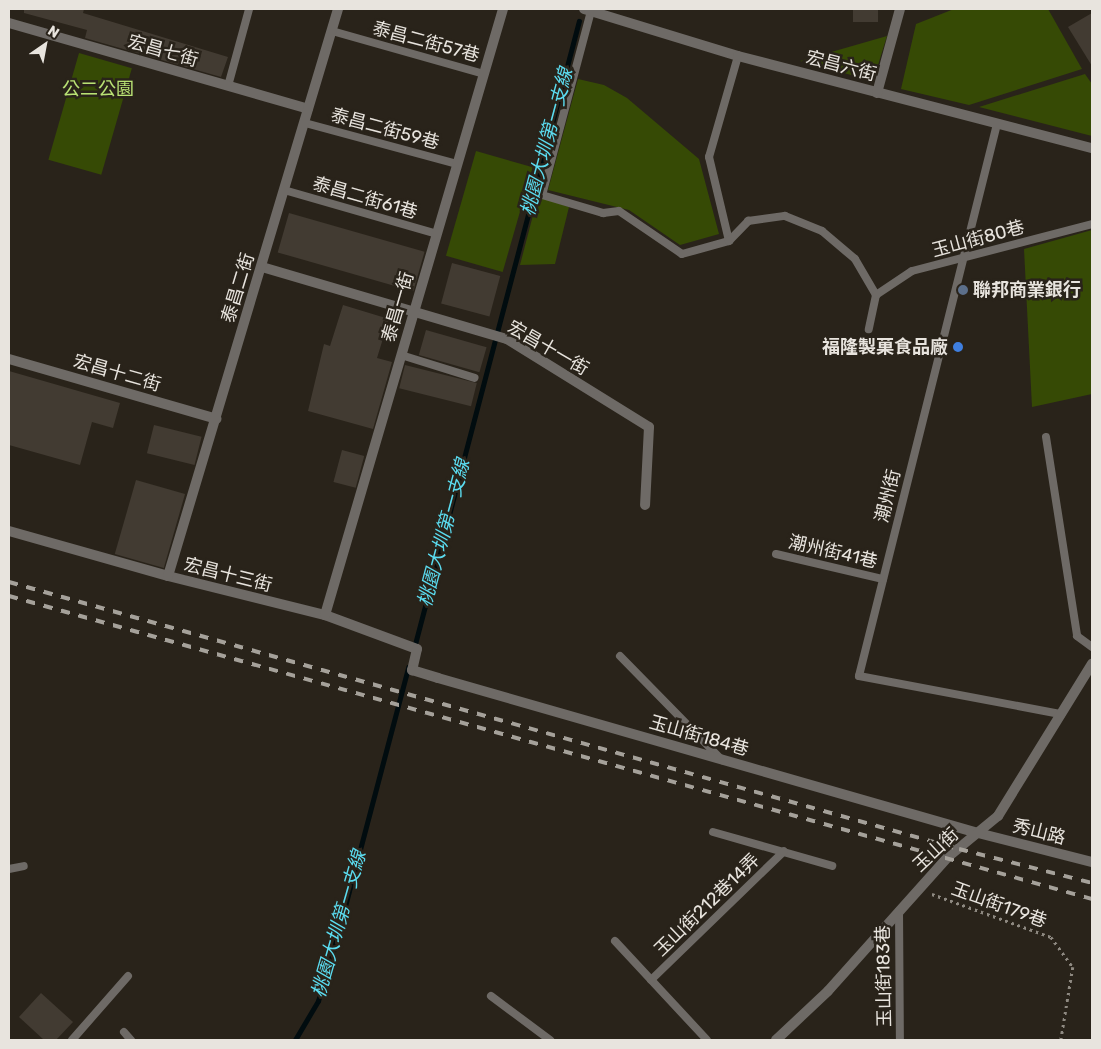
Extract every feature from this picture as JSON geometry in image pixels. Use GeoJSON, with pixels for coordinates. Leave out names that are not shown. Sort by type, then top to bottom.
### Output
{"type":"FeatureCollection","features":[{"type":"Feature","properties":{"kind":"street","name":"泰昌二街"},"geometry":{"type":"LineString","coordinates":[[168,576],[217,419],[338,9]]}},
{"type":"Feature","properties":{"kind":"street","name":"泰昌一街"},"geometry":{"type":"LineString","coordinates":[[325,615],[503,9]]}},
{"type":"Feature","properties":{"kind":"street"},"geometry":{"type":"LineString","coordinates":[[877,93],[900,9]]}},
{"type":"Feature","properties":{"kind":"street","name":"宏昌六街"},"geometry":{"type":"LineString","coordinates":[[587,10],[738,56],[1092,148]]}},
{"type":"Feature","properties":{"kind":"street","name":"宏昌七街"},"geometry":{"type":"LineString","coordinates":[[9,23],[308,109]]}},
{"type":"Feature","properties":{"kind":"street","name":"宏昌十一街"},"geometry":{"type":"LineString","coordinates":[[262,267],[503,338],[650,427],[646,505]]}},
{"type":"Feature","properties":{"kind":"street","name":"宏昌十二街"},"geometry":{"type":"LineString","coordinates":[[9,360],[217,419]]}},
{"type":"Feature","properties":{"kind":"street","name":"宏昌十三街"},"geometry":{"type":"LineString","coordinates":[[9,531],[168,576],[325,615],[413,647],[412,670]]}},
{"type":"Feature","properties":{"kind":"street","name":"玉山街"},"geometry":{"type":"LineString","coordinates":[[776,1040],[828,991],[948,857],[998,816],[1092,664]]}},
{"type":"Feature","properties":{"kind":"street","name":"玉山街184巷"},"geometry":{"type":"LineString","coordinates":[[412,670],[978,833]]}},
{"type":"Feature","properties":{"kind":"street","name":"秀山路"},"geometry":{"type":"LineString","coordinates":[[978,833],[1092,862]]}},
{"type":"Feature","properties":{"kind":"lane"},"geometry":{"type":"LineString","coordinates":[[228,86],[249,9]]}},
{"type":"Feature","properties":{"kind":"lane"},"geometry":{"type":"LineString","coordinates":[[587,10],[542,195],[603,213],[619,211],[682,254],[729,241],[748,221],[785,216],[822,231],[855,259],[876,295],[869,329]]}},
{"type":"Feature","properties":{"kind":"lane","name":"泰昌二街57巷"},"geometry":{"type":"LineString","coordinates":[[332,32],[484,74]]}},
{"type":"Feature","properties":{"kind":"lane"},"geometry":{"type":"LineString","coordinates":[[729,241],[709,157],[738,56]]}},
{"type":"Feature","properties":{"kind":"lane","name":"泰昌二街59巷"},"geometry":{"type":"LineString","coordinates":[[304,123],[457,164]]}},
{"type":"Feature","properties":{"kind":"lane","name":"潮州街"},"geometry":{"type":"LineString","coordinates":[[997,124],[859,676],[1061,714]]}},
{"type":"Feature","properties":{"kind":"lane","name":"泰昌二街61巷"},"geometry":{"type":"LineString","coordinates":[[284,190],[436,234]]}},
{"type":"Feature","properties":{"kind":"lane","name":"玉山街80巷"},"geometry":{"type":"LineString","coordinates":[[876,295],[912,272],[1092,224]]}},
{"type":"Feature","properties":{"kind":"lane"},"geometry":{"type":"LineString","coordinates":[[401,355],[475,378]]}},
{"type":"Feature","properties":{"kind":"lane"},"geometry":{"type":"LineString","coordinates":[[1046,437],[1077,636],[1092,647]]}},
{"type":"Feature","properties":{"kind":"lane","name":"潮州街41巷"},"geometry":{"type":"LineString","coordinates":[[776,554],[883,579]]}},
{"type":"Feature","properties":{"kind":"lane"},"geometry":{"type":"LineString","coordinates":[[620,656],[722,760]]}},
{"type":"Feature","properties":{"kind":"lane"},"geometry":{"type":"LineString","coordinates":[[713,832],[832,866]]}},
{"type":"Feature","properties":{"kind":"lane","name":"玉山街212巷14弄"},"geometry":{"type":"LineString","coordinates":[[651,980],[784,851]]}},
{"type":"Feature","properties":{"kind":"lane"},"geometry":{"type":"LineString","coordinates":[[9,869],[24,866]]}},
{"type":"Feature","properties":{"kind":"lane","name":"玉山街183巷"},"geometry":{"type":"LineString","coordinates":[[899,911],[900,1040]]}},
{"type":"Feature","properties":{"kind":"lane"},"geometry":{"type":"LineString","coordinates":[[614,941],[707,1040]]}},
{"type":"Feature","properties":{"kind":"lane"},"geometry":{"type":"LineString","coordinates":[[72,1040],[128,976]]}},
{"type":"Feature","properties":{"kind":"lane"},"geometry":{"type":"LineString","coordinates":[[491,996],[550,1040]]}},
{"type":"Feature","properties":{"kind":"lane"},"geometry":{"type":"LineString","coordinates":[[124,1032],[131,1040]]}},
{"type":"Feature","properties":{"kind":"path","name":"玉山街179巷"},"geometry":{"type":"LineString","coordinates":[[919,889],[1051,937],[1073,967],[1061,1040]]}},
{"type":"Feature","properties":{"kind":"green space"},"geometry":{"type":"Polygon","coordinates":[[[954,9],[1048,9],[1082,69],[969,105],[901,89],[916,24],[954,9]]]}},
{"type":"Feature","properties":{"kind":"green space"},"geometry":{"type":"Polygon","coordinates":[[[887,36],[873,81],[800,61],[887,36]]]}},
{"type":"Feature","properties":{"kind":"green space","name":"公二公園"},"geometry":{"type":"Polygon","coordinates":[[[79,53],[132,68],[101,175],[48,160],[79,53]]]}},
{"type":"Feature","properties":{"kind":"green space"},"geometry":{"type":"Polygon","coordinates":[[[1085,74],[1092,84],[1092,136],[979,107],[1085,74]]]}},
{"type":"Feature","properties":{"kind":"green space"},"geometry":{"type":"Polygon","coordinates":[[[578,79],[604,85],[627,98],[699,159],[719,234],[680,245],[629,210],[548,190],[578,79]]]}},
{"type":"Feature","properties":{"kind":"green space"},"geometry":{"type":"Polygon","coordinates":[[[476,151],[533,167],[503,272],[446,256],[476,151]]]}},
{"type":"Feature","properties":{"kind":"green space"},"geometry":{"type":"Polygon","coordinates":[[[538,196],[569,207],[555,264],[520,265],[538,196]]]}},
{"type":"Feature","properties":{"kind":"green space"},"geometry":{"type":"Polygon","coordinates":[[[1092,230],[1092,394],[1032,407],[1024,249],[1092,230]]]}},
{"type":"Feature","properties":{"kind":"building"},"geometry":{"type":"Polygon","coordinates":[[[24,9],[84,9],[83,13],[228,57],[221,77],[85,38],[87,30],[24,13],[24,9]]]}},
{"type":"Feature","properties":{"kind":"building"},"geometry":{"type":"Polygon","coordinates":[[[853,9],[878,9],[878,22],[853,22],[853,9]]]}},
{"type":"Feature","properties":{"kind":"building"},"geometry":{"type":"Polygon","coordinates":[[[1092,13],[1092,66],[1068,27],[1092,13]]]}},
{"type":"Feature","properties":{"kind":"building"},"geometry":{"type":"Polygon","coordinates":[[[289,213],[425,252],[413,291],[278,252],[289,213]]]}},
{"type":"Feature","properties":{"kind":"building"},"geometry":{"type":"Polygon","coordinates":[[[452,263],[500,276],[489,317],[441,304],[452,263]]]}},
{"type":"Feature","properties":{"kind":"building"},"geometry":{"type":"Polygon","coordinates":[[[343,305],[389,319],[377,358],[392,362],[373,429],[308,411],[324,344],[330,346],[343,305]]]}},
{"type":"Feature","properties":{"kind":"building"},"geometry":{"type":"Polygon","coordinates":[[[426,330],[487,347],[479,372],[419,355],[426,330]]]}},
{"type":"Feature","properties":{"kind":"building"},"geometry":{"type":"Polygon","coordinates":[[[405,365],[477,383],[471,406],[399,388],[405,365]]]}},
{"type":"Feature","properties":{"kind":"building"},"geometry":{"type":"Polygon","coordinates":[[[9,371],[120,403],[113,428],[92,422],[80,465],[9,445],[9,371]]]}},
{"type":"Feature","properties":{"kind":"building"},"geometry":{"type":"Polygon","coordinates":[[[154,425],[202,437],[195,465],[147,453],[154,425]]]}},
{"type":"Feature","properties":{"kind":"building"},"geometry":{"type":"Polygon","coordinates":[[[342,450],[364,456],[356,488],[333,482],[342,450]]]}},
{"type":"Feature","properties":{"kind":"building"},"geometry":{"type":"Polygon","coordinates":[[[136,480],[185,494],[164,568],[115,554],[136,480]]]}},
{"type":"Feature","properties":{"kind":"building"},"geometry":{"type":"Polygon","coordinates":[[[41,993],[73,1022],[56,1040],[44,1040],[19,1017],[41,993]]]}},
{"type":"Feature","properties":{"kind":"waterway","name":"桃園大圳第一支線"},"geometry":{"type":"LineString","coordinates":[[414,648],[579,21]]}},
{"type":"Feature","properties":{"kind":"waterway","name":"桃園大圳第一支線"},"geometry":{"type":"LineString","coordinates":[[295,1040],[318,1001],[329,967],[408,667]]}},
{"type":"Feature","properties":{"kind":"railway"},"geometry":{"type":"LineString","coordinates":[[9,582],[959,849],[1092,883]]}},
{"type":"Feature","properties":{"kind":"railway"},"geometry":{"type":"LineString","coordinates":[[9,596],[1092,899]]}},
{"type":"Feature","properties":{"kind":"place","name":"聯邦商業銀行"},"geometry":{"type":"Point","coordinates":[963,290]}},
{"type":"Feature","properties":{"kind":"place","name":"福隆製菓食品廠"},"geometry":{"type":"Point","coordinates":[958,347]}}]}
